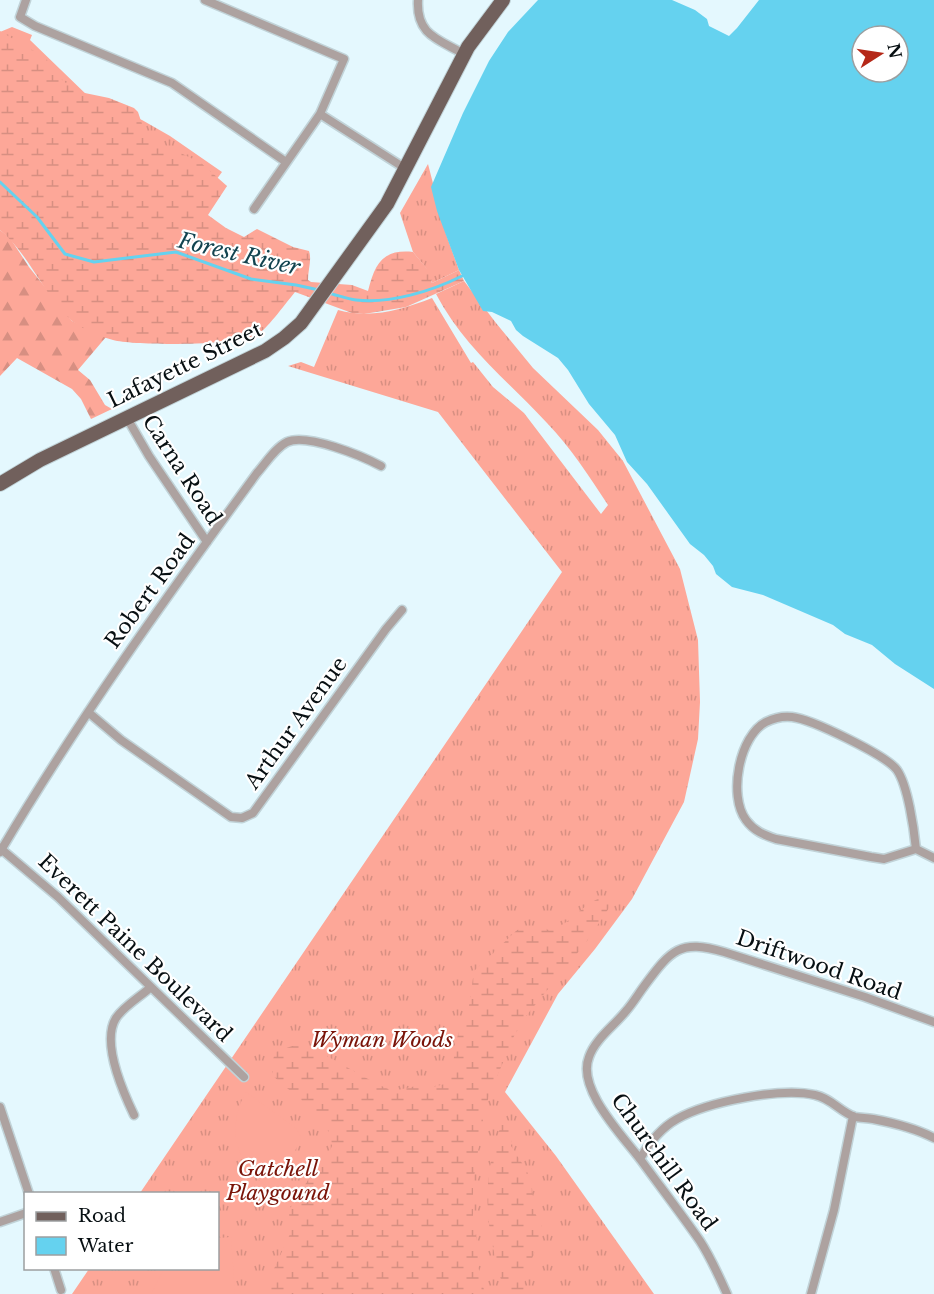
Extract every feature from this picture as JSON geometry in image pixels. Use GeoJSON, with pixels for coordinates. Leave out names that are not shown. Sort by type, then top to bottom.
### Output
{"type":"FeatureCollection","features":[{"type":"Feature","properties":{"kind":"main road","name":"Lafayette Street"},"geometry":{"type":"LineString","coordinates":[[0,484],[40,460],[265,351],[284,338],[315,305],[387,204],[464,54],[503,0]]}},
{"type":"Feature","properties":{"kind":"street"},"geometry":{"type":"LineString","coordinates":[[26,0],[20,17],[35,26],[172,83],[286,162]]}},
{"type":"Feature","properties":{"kind":"street"},"geometry":{"type":"LineString","coordinates":[[205,0],[344,59],[320,114],[254,208]]}},
{"type":"Feature","properties":{"kind":"street"},"geometry":{"type":"LineString","coordinates":[[418,0],[420,24],[426,32],[464,54]]}},
{"type":"Feature","properties":{"kind":"street"},"geometry":{"type":"LineString","coordinates":[[320,114],[406,168]]}},
{"type":"Feature","properties":{"kind":"street","name":"Carna Road"},"geometry":{"type":"LineString","coordinates":[[127,418],[149,456],[207,542]]}},
{"type":"Feature","properties":{"kind":"street","name":"Robert Road"},"geometry":{"type":"LineString","coordinates":[[1,850],[134,642],[257,473],[284,443],[294,440],[327,445],[362,456],[381,466]]}},
{"type":"Feature","properties":{"kind":"street","name":"Arthur Avenue"},"geometry":{"type":"LineString","coordinates":[[88,712],[121,740],[183,784],[231,817],[242,818],[253,813],[402,610]]}},
{"type":"Feature","properties":{"kind":"street"},"geometry":{"type":"LineString","coordinates":[[916,849],[903,783],[891,763],[816,725],[791,717],[777,717],[768,721],[758,726],[750,736],[741,762],[736,793],[746,820],[763,835],[884,859],[916,849],[934,858]]}},
{"type":"Feature","properties":{"kind":"street","name":"Everett Paine Boulevard"},"geometry":{"type":"LineString","coordinates":[[1,850],[58,897],[244,1077]]}},
{"type":"Feature","properties":{"kind":"street","name":"Driftwood Road"},"geometry":{"type":"LineString","coordinates":[[692,946],[724,952],[865,997],[934,1022]]}},
{"type":"Feature","properties":{"kind":"street","name":"Churchill Road"},"geometry":{"type":"LineString","coordinates":[[692,946],[679,949],[668,957],[627,1010],[597,1043],[588,1058],[587,1071],[590,1085],[605,1115],[699,1240],[727,1294]]}},
{"type":"Feature","properties":{"kind":"street"},"geometry":{"type":"LineString","coordinates":[[134,1115],[119,1075],[110,1038],[111,1028],[117,1016],[151,987]]}},
{"type":"Feature","properties":{"kind":"street"},"geometry":{"type":"LineString","coordinates":[[640,1159],[654,1138],[677,1119],[732,1100],[767,1095],[806,1094],[829,1100],[853,1116],[903,1125],[934,1138]]}},
{"type":"Feature","properties":{"kind":"street"},"geometry":{"type":"LineString","coordinates":[[0,1107],[28,1192]]}},
{"type":"Feature","properties":{"kind":"street"},"geometry":{"type":"LineString","coordinates":[[811,1294],[834,1210],[853,1116]]}},
{"type":"Feature","properties":{"kind":"street"},"geometry":{"type":"LineString","coordinates":[[0,1222],[24,1214]]}},
{"type":"Feature","properties":{"kind":"street"},"geometry":{"type":"LineString","coordinates":[[54,1270],[61,1290]]}},
{"type":"Feature","properties":{"kind":"green space"},"geometry":{"type":"Polygon","coordinates":[[[12,27],[32,35],[30,40],[90,98],[142,120],[170,136],[222,172],[199,203],[169,196],[0,32],[12,27]]]}},
{"type":"Feature","properties":{"kind":"green space"},"geometry":{"type":"Polygon","coordinates":[[[0,31],[43,55],[63,81],[80,92],[109,98],[134,108],[138,112],[146,136],[201,163],[227,186],[208,215],[244,237],[257,229],[293,247],[309,251],[308,280],[311,282],[352,285],[368,291],[377,266],[382,260],[394,253],[402,252],[413,252],[434,277],[432,283],[459,270],[464,281],[406,307],[364,314],[352,313],[295,292],[259,334],[231,341],[188,344],[125,342],[108,339],[85,329],[61,310],[19,251],[0,230],[0,31]]]}},
{"type":"Feature","properties":{"kind":"green space"},"geometry":{"type":"Polygon","coordinates":[[[428,164],[446,234],[459,270],[432,283],[426,268],[413,252],[400,213],[428,164]]]}},
{"type":"Feature","properties":{"kind":"green space"},"geometry":{"type":"Polygon","coordinates":[[[0,230],[10,238],[29,267],[72,321],[106,337],[78,370],[90,380],[105,405],[112,409],[91,419],[81,399],[72,389],[17,358],[0,376],[0,230]]]}},
{"type":"Feature","properties":{"kind":"green space"},"geometry":{"type":"Polygon","coordinates":[[[464,281],[533,368],[598,430],[623,461],[680,569],[698,640],[700,702],[698,739],[684,802],[632,899],[558,994],[505,1092],[556,1156],[654,1294],[72,1294],[88,1270],[219,1270],[219,1192],[141,1192],[562,572],[438,412],[288,366],[301,362],[314,367],[338,310],[362,314],[386,312],[432,298],[471,363],[473,362],[493,387],[524,413],[601,514],[608,505],[564,442],[473,347],[447,313],[436,294],[464,281]]]}},
{"type":"Feature","properties":{"kind":"green space"},"geometry":{"type":"Polygon","coordinates":[[[608,896],[613,897],[609,908],[584,945],[526,1016],[514,1036],[489,1096],[484,1113],[473,1183],[473,1219],[478,1266],[485,1294],[267,1294],[273,1271],[290,1234],[289,1210],[308,1180],[327,1157],[332,1146],[330,1135],[322,1118],[273,1076],[272,1064],[275,1052],[292,1046],[309,1046],[393,1091],[416,1086],[428,1088],[445,1084],[453,1068],[455,1045],[469,1006],[474,971],[517,930],[541,925],[548,930],[556,928],[592,902],[608,896]]]}},
{"type":"Feature","properties":{"kind":"green space","name":"Gatchell Playgound"},"geometry":{"type":"Polygon","coordinates":[[[246,1092],[297,1129],[301,1138],[276,1192],[252,1173],[238,1149],[236,1121],[239,1106],[246,1092]]]}},
{"type":"Feature","properties":{"kind":"green space"},"geometry":{"type":"Polygon","coordinates":[[[506,1119],[512,1128],[511,1146],[527,1171],[532,1188],[534,1211],[542,1227],[541,1239],[526,1271],[523,1294],[505,1294],[489,1226],[487,1198],[490,1168],[502,1121],[506,1119]]]}},
{"type":"Feature","properties":{"kind":"green space"},"geometry":{"type":"Polygon","coordinates":[[[231,1237],[235,1294],[151,1294],[163,1270],[219,1270],[219,1238],[231,1237]]]}},
{"type":"Feature","properties":{"kind":"water"},"geometry":{"type":"Polygon","coordinates":[[[538,0],[672,0],[695,10],[707,19],[709,26],[729,36],[759,0],[934,0],[934,689],[895,664],[872,645],[845,634],[833,625],[763,595],[732,587],[716,574],[713,566],[690,544],[647,484],[627,462],[615,435],[589,404],[558,358],[523,336],[511,321],[492,312],[483,311],[459,270],[437,211],[431,187],[463,113],[489,61],[508,32],[538,0]]]}},
{"type":"Feature","properties":{"kind":"waterway","name":"Forest River"},"geometry":{"type":"LineString","coordinates":[[0,182],[37,217],[65,254],[94,262],[176,252],[251,279],[319,290]]}},
{"type":"Feature","properties":{"kind":"waterway","name":"Forest River"},"geometry":{"type":"LineString","coordinates":[[328,293],[356,300],[383,300],[438,287],[462,276]]}},
{"type":"Feature","properties":{"kind":"park label","name":"Wyman Woods"},"geometry":{"type":"Point","coordinates":[382,1040]}}]}
